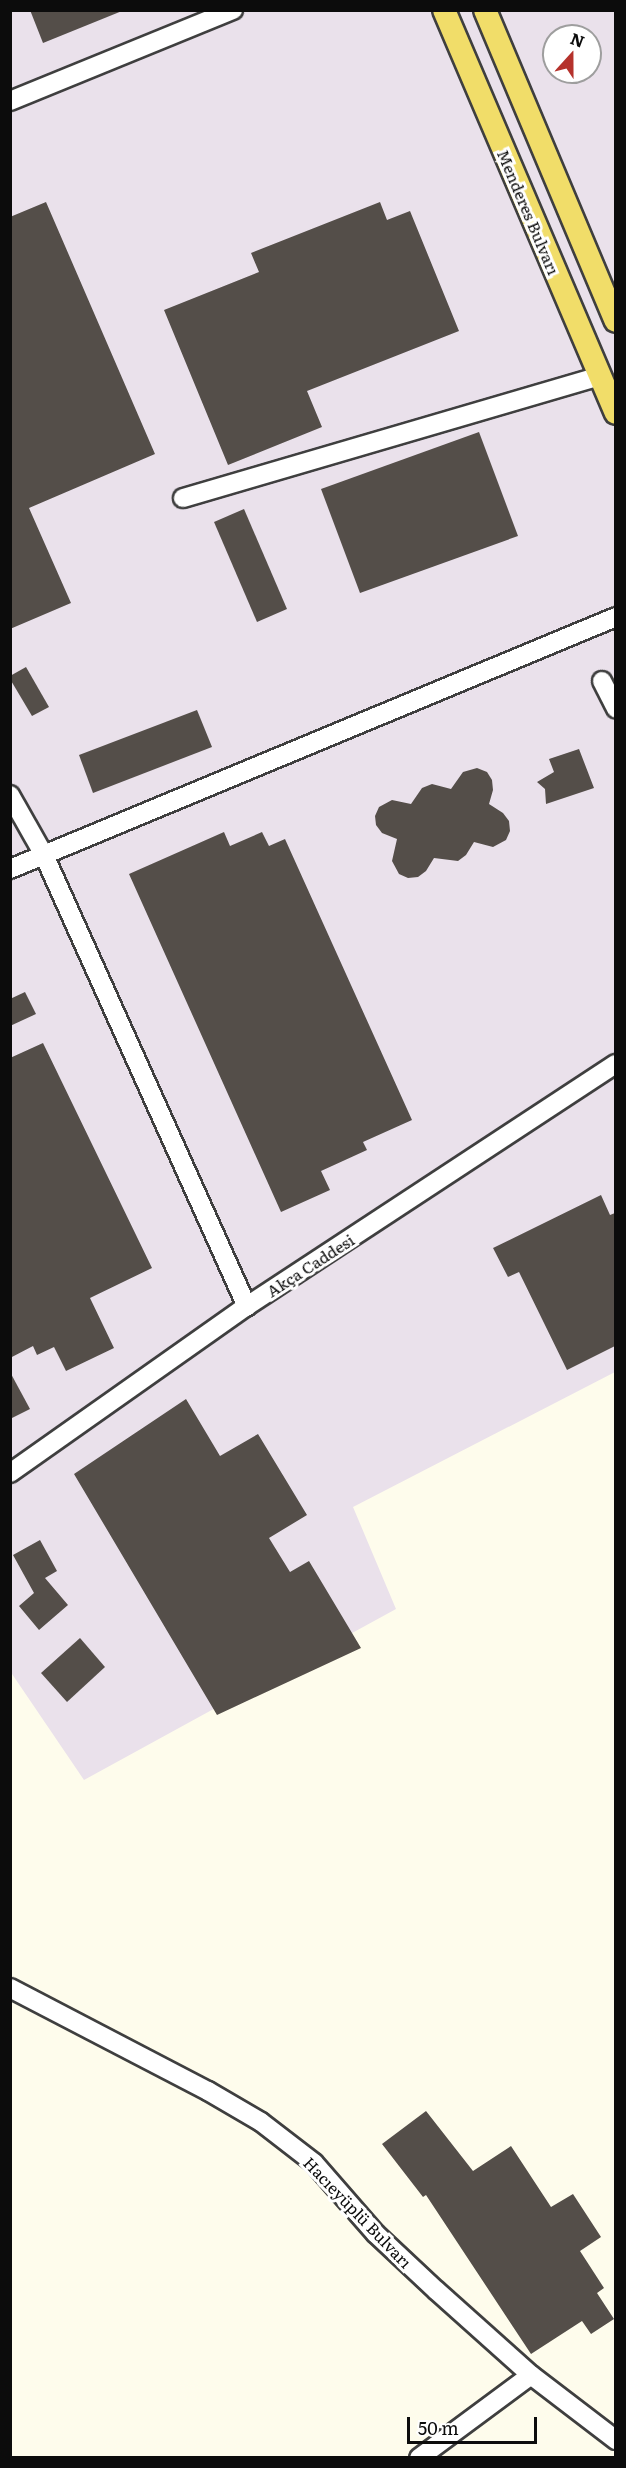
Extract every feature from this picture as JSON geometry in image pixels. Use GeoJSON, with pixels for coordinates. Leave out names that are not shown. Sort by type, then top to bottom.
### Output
{"type":"FeatureCollection","features":[{"type":"Feature","properties":{"kind":"main road","name":"Menderes Bulvarı"},"geometry":{"type":"LineString","coordinates":[[444,10],[615,413]]}},
{"type":"Feature","properties":{"kind":"main road"},"geometry":{"type":"LineString","coordinates":[[485,10],[615,321]]}},
{"type":"Feature","properties":{"kind":"street"},"geometry":{"type":"LineString","coordinates":[[10,101],[233,10]]}},
{"type":"Feature","properties":{"kind":"street"},"geometry":{"type":"LineString","coordinates":[[183,498],[600,376]]}},
{"type":"Feature","properties":{"kind":"street"},"geometry":{"type":"LineString","coordinates":[[10,868],[615,617]]}},
{"type":"Feature","properties":{"kind":"street"},"geometry":{"type":"LineString","coordinates":[[602,681],[615,708]]}},
{"type":"Feature","properties":{"kind":"street"},"geometry":{"type":"LineString","coordinates":[[10,795],[44,855],[248,1306]]}},
{"type":"Feature","properties":{"kind":"street","name":"Akça Caddesi"},"geometry":{"type":"LineString","coordinates":[[10,1473],[248,1306],[615,1064]]}},
{"type":"Feature","properties":{"kind":"street","name":"Hacıeyüplü Bulvarı"},"geometry":{"type":"LineString","coordinates":[[10,1988],[208,2091],[261,2122],[314,2163],[376,2234],[531,2375],[615,2440]]}},
{"type":"Feature","properties":{"kind":"street"},"geometry":{"type":"LineString","coordinates":[[419,2457],[531,2375]]}},
{"type":"Feature","properties":{"kind":"shaded area"},"geometry":{"type":"Polygon","coordinates":[[[10,11],[616,11],[615,1372],[353,1507],[396,1609],[84,1780],[10,1671],[10,11]]]}},
{"type":"Feature","properties":{"kind":"building"},"geometry":{"type":"Polygon","coordinates":[[[30,10],[122,10],[122,11],[43,43],[30,10]]]}},
{"type":"Feature","properties":{"kind":"building"},"geometry":{"type":"Polygon","coordinates":[[[46,202],[155,454],[29,508],[71,603],[10,629],[10,217],[46,202]]]}},
{"type":"Feature","properties":{"kind":"building"},"geometry":{"type":"Polygon","coordinates":[[[380,202],[387,220],[410,211],[459,331],[307,391],[322,427],[228,465],[164,310],[259,272],[251,253],[380,202]]]}},
{"type":"Feature","properties":{"kind":"building"},"geometry":{"type":"Polygon","coordinates":[[[479,432],[518,536],[360,593],[321,489],[479,432]]]}},
{"type":"Feature","properties":{"kind":"building"},"geometry":{"type":"Polygon","coordinates":[[[244,509],[287,609],[257,622],[214,522],[244,509]]]}},
{"type":"Feature","properties":{"kind":"building"},"geometry":{"type":"Polygon","coordinates":[[[26,667],[49,707],[32,716],[10,679],[10,676],[26,667]]]}},
{"type":"Feature","properties":{"kind":"building"},"geometry":{"type":"Polygon","coordinates":[[[197,710],[212,747],[93,793],[79,755],[197,710]]]}},
{"type":"Feature","properties":{"kind":"building"},"geometry":{"type":"Polygon","coordinates":[[[579,749],[594,788],[546,804],[545,789],[537,782],[554,772],[549,759],[579,749]]]}},
{"type":"Feature","properties":{"kind":"building"},"geometry":{"type":"Polygon","coordinates":[[[477,768],[487,772],[492,780],[493,790],[489,804],[503,813],[509,821],[510,831],[506,840],[493,847],[474,842],[466,855],[458,861],[434,858],[426,871],[418,877],[408,878],[399,874],[392,861],[397,839],[382,833],[376,825],[375,816],[379,807],[392,800],[411,804],[422,788],[432,784],[451,789],[463,772],[477,768]]]}},
{"type":"Feature","properties":{"kind":"building"},"geometry":{"type":"Polygon","coordinates":[[[224,832],[230,846],[262,832],[269,846],[285,839],[412,1120],[363,1142],[367,1150],[321,1171],[330,1190],[281,1212],[129,874],[224,832]]]}},
{"type":"Feature","properties":{"kind":"building"},"geometry":{"type":"Polygon","coordinates":[[[25,992],[36,1014],[10,1026],[10,999],[25,992]]]}},
{"type":"Feature","properties":{"kind":"building"},"geometry":{"type":"Polygon","coordinates":[[[43,1043],[152,1268],[90,1298],[114,1348],[66,1371],[54,1347],[37,1355],[33,1346],[10,1358],[10,1058],[43,1043]]]}},
{"type":"Feature","properties":{"kind":"building"},"geometry":{"type":"Polygon","coordinates":[[[601,1195],[610,1215],[615,1213],[615,1346],[567,1370],[519,1272],[508,1277],[493,1248],[601,1195]]]}},
{"type":"Feature","properties":{"kind":"building"},"geometry":{"type":"Polygon","coordinates":[[[10,1372],[30,1409],[10,1419],[10,1372]]]}},
{"type":"Feature","properties":{"kind":"building"},"geometry":{"type":"Polygon","coordinates":[[[186,1399],[220,1456],[258,1434],[307,1515],[269,1538],[290,1572],[309,1561],[361,1648],[217,1715],[74,1474],[186,1399]]]}},
{"type":"Feature","properties":{"kind":"building"},"geometry":{"type":"Polygon","coordinates":[[[40,1540],[57,1571],[45,1578],[68,1605],[39,1630],[19,1606],[34,1593],[13,1555],[40,1540]]]}},
{"type":"Feature","properties":{"kind":"building"},"geometry":{"type":"Polygon","coordinates":[[[80,1638],[105,1667],[67,1702],[41,1673],[80,1638]]]}},
{"type":"Feature","properties":{"kind":"building"},"geometry":{"type":"Polygon","coordinates":[[[426,2111],[473,2171],[511,2146],[551,2207],[573,2194],[601,2237],[580,2251],[604,2288],[597,2293],[614,2319],[591,2334],[582,2321],[531,2354],[426,2195],[423,2197],[382,2144],[426,2111]]]}}]}
